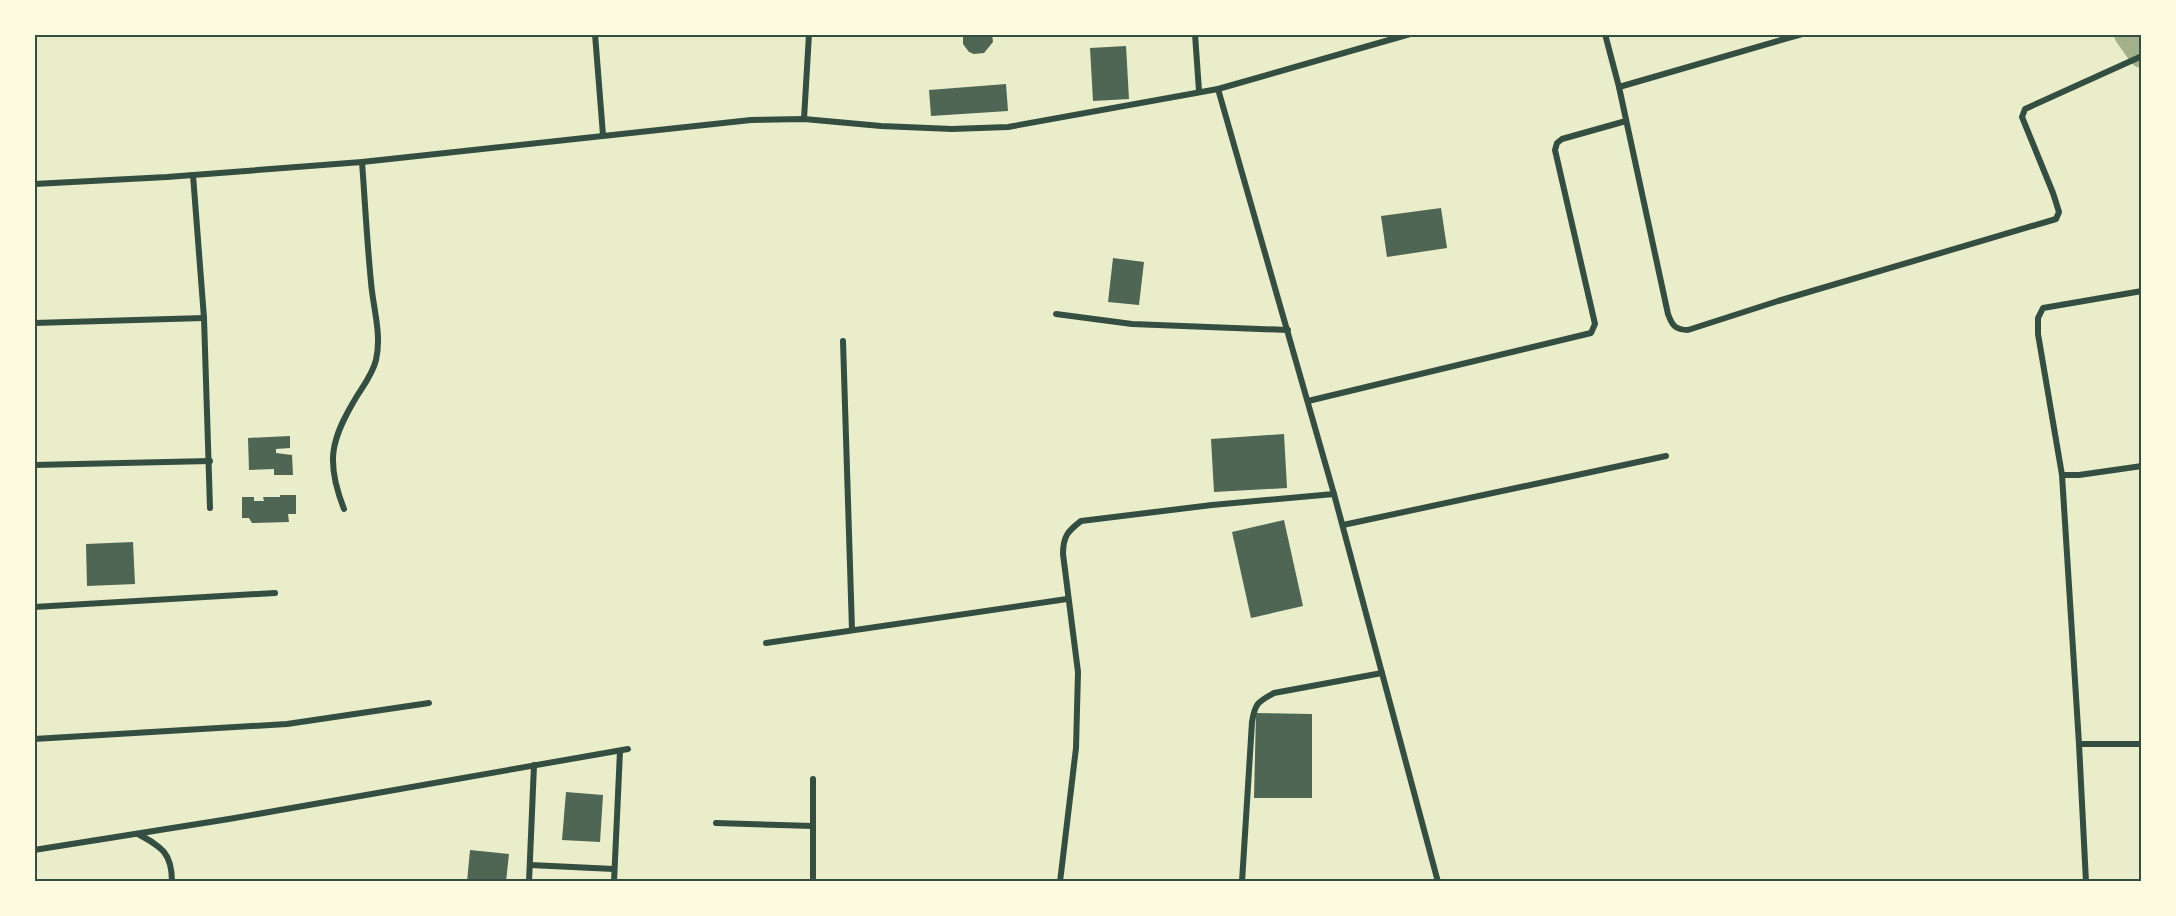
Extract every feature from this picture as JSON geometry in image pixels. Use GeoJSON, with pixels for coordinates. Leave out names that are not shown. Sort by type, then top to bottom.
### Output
{"type":"FeatureCollection","features":[{"type":"Feature","properties":{"kind":"street"},"geometry":{"type":"LineString","coordinates":[[595,34],[603,135]]}},
{"type":"Feature","properties":{"kind":"street"},"geometry":{"type":"LineString","coordinates":[[804,119],[809,34]]}},
{"type":"Feature","properties":{"kind":"street"},"geometry":{"type":"LineString","coordinates":[[1195,34],[1199,91]]}},
{"type":"Feature","properties":{"kind":"street"},"geometry":{"type":"LineString","coordinates":[[34,184],[362,162],[751,120],[804,119],[952,129],[1008,127],[1218,89],[1410,34]]}},
{"type":"Feature","properties":{"kind":"street"},"geometry":{"type":"LineString","coordinates":[[1605,34],[1619,87],[1668,314],[1672,324],[1678,330],[1688,330],[2056,219],[2059,212],[2054,193],[2022,117],[2023,112],[2025,109],[2142,56]]}},
{"type":"Feature","properties":{"kind":"street"},"geometry":{"type":"LineString","coordinates":[[1619,87],[1802,34]]}},
{"type":"Feature","properties":{"kind":"street"},"geometry":{"type":"LineString","coordinates":[[1218,89],[1343,525],[1438,882]]}},
{"type":"Feature","properties":{"kind":"street"},"geometry":{"type":"LineString","coordinates":[[1308,402],[1591,333],[1595,324],[1556,150],[1557,143],[1562,139],[1626,121]]}},
{"type":"Feature","properties":{"kind":"street"},"geometry":{"type":"LineString","coordinates":[[344,509],[335,489],[333,447],[340,425],[375,362],[378,346],[362,162]]}},
{"type":"Feature","properties":{"kind":"street"},"geometry":{"type":"LineString","coordinates":[[194,175],[204,318],[210,508]]}},
{"type":"Feature","properties":{"kind":"street"},"geometry":{"type":"LineString","coordinates":[[2086,882],[2062,475],[2038,334],[2038,318],[2043,308],[2142,291]]}},
{"type":"Feature","properties":{"kind":"street"},"geometry":{"type":"LineString","coordinates":[[1056,314],[1132,324],[1288,330]]}},
{"type":"Feature","properties":{"kind":"street"},"geometry":{"type":"LineString","coordinates":[[34,323],[204,318]]}},
{"type":"Feature","properties":{"kind":"street"},"geometry":{"type":"LineString","coordinates":[[843,341],[852,630]]}},
{"type":"Feature","properties":{"kind":"street"},"geometry":{"type":"LineString","coordinates":[[1343,525],[1666,456]]}},
{"type":"Feature","properties":{"kind":"street"},"geometry":{"type":"LineString","coordinates":[[34,465],[210,461]]}},
{"type":"Feature","properties":{"kind":"street"},"geometry":{"type":"LineString","coordinates":[[2062,475],[2079,475],[2142,466]]}},
{"type":"Feature","properties":{"kind":"street"},"geometry":{"type":"LineString","coordinates":[[1060,882],[1076,748],[1078,672],[1067,599],[1063,540],[1066,532],[1082,521],[1212,505],[1334,494]]}},
{"type":"Feature","properties":{"kind":"street"},"geometry":{"type":"LineString","coordinates":[[34,607],[275,593]]}},
{"type":"Feature","properties":{"kind":"street"},"geometry":{"type":"LineString","coordinates":[[766,643],[1067,599]]}},
{"type":"Feature","properties":{"kind":"street"},"geometry":{"type":"LineString","coordinates":[[1242,882],[1252,722],[1255,706],[1274,693],[1382,673]]}},
{"type":"Feature","properties":{"kind":"street"},"geometry":{"type":"LineString","coordinates":[[34,739],[287,724],[429,703]]}},
{"type":"Feature","properties":{"kind":"street"},"geometry":{"type":"LineString","coordinates":[[2079,744],[2142,744]]}},
{"type":"Feature","properties":{"kind":"street"},"geometry":{"type":"LineString","coordinates":[[34,850],[627,749]]}},
{"type":"Feature","properties":{"kind":"street"},"geometry":{"type":"LineString","coordinates":[[614,882],[620,750]]}},
{"type":"Feature","properties":{"kind":"street"},"geometry":{"type":"LineString","coordinates":[[529,882],[534,765]]}},
{"type":"Feature","properties":{"kind":"street"},"geometry":{"type":"LineString","coordinates":[[813,778],[813,882]]}},
{"type":"Feature","properties":{"kind":"street"},"geometry":{"type":"LineString","coordinates":[[716,823],[813,826]]}},
{"type":"Feature","properties":{"kind":"street"},"geometry":{"type":"LineString","coordinates":[[138,834],[165,852],[172,869],[172,882]]}},
{"type":"Feature","properties":{"kind":"street"},"geometry":{"type":"LineString","coordinates":[[530,865],[614,869]]}},
{"type":"Feature","properties":{"kind":"building"},"geometry":{"type":"Polygon","coordinates":[[[963,34],[992,34],[993,42],[984,53],[974,54],[969,52],[963,44],[963,34]]]}},
{"type":"Feature","properties":{"kind":"building"},"geometry":{"type":"Polygon","coordinates":[[[1126,46],[1129,99],[1093,101],[1090,48],[1126,46]]]}},
{"type":"Feature","properties":{"kind":"building"},"geometry":{"type":"Polygon","coordinates":[[[1006,84],[1008,111],[931,116],[929,90],[1006,84]]]}},
{"type":"Feature","properties":{"kind":"building"},"geometry":{"type":"Polygon","coordinates":[[[1441,208],[1447,248],[1387,257],[1381,216],[1441,208]]]}},
{"type":"Feature","properties":{"kind":"building"},"geometry":{"type":"Polygon","coordinates":[[[1113,258],[1144,262],[1139,305],[1108,302],[1113,258]]]}},
{"type":"Feature","properties":{"kind":"building"},"geometry":{"type":"Polygon","coordinates":[[[1284,434],[1287,488],[1214,492],[1211,439],[1284,434]]]}},
{"type":"Feature","properties":{"kind":"building"},"geometry":{"type":"Polygon","coordinates":[[[290,436],[290,448],[276,449],[276,453],[292,455],[293,475],[274,475],[274,469],[249,470],[248,438],[290,436]]]}},
{"type":"Feature","properties":{"kind":"building"},"geometry":{"type":"Polygon","coordinates":[[[280,495],[296,495],[296,514],[288,514],[289,522],[252,523],[249,518],[242,518],[242,497],[254,497],[254,501],[264,501],[263,497],[280,497],[280,495]]]}},
{"type":"Feature","properties":{"kind":"building"},"geometry":{"type":"Polygon","coordinates":[[[1284,520],[1303,606],[1251,618],[1232,532],[1284,520]]]}},
{"type":"Feature","properties":{"kind":"building"},"geometry":{"type":"Polygon","coordinates":[[[133,542],[135,584],[87,586],[86,544],[133,542]]]}},
{"type":"Feature","properties":{"kind":"building"},"geometry":{"type":"Polygon","coordinates":[[[1256,713],[1312,714],[1312,798],[1254,798],[1256,713]]]}},
{"type":"Feature","properties":{"kind":"building"},"geometry":{"type":"Polygon","coordinates":[[[566,792],[603,795],[600,842],[562,840],[566,792]]]}},
{"type":"Feature","properties":{"kind":"building"},"geometry":{"type":"Polygon","coordinates":[[[470,850],[509,854],[506,882],[467,882],[470,850]]]}},
{"type":"Feature","properties":{"kind":"waterway"},"geometry":{"type":"LineString","coordinates":[[2128,34],[2142,54]]}}]}
